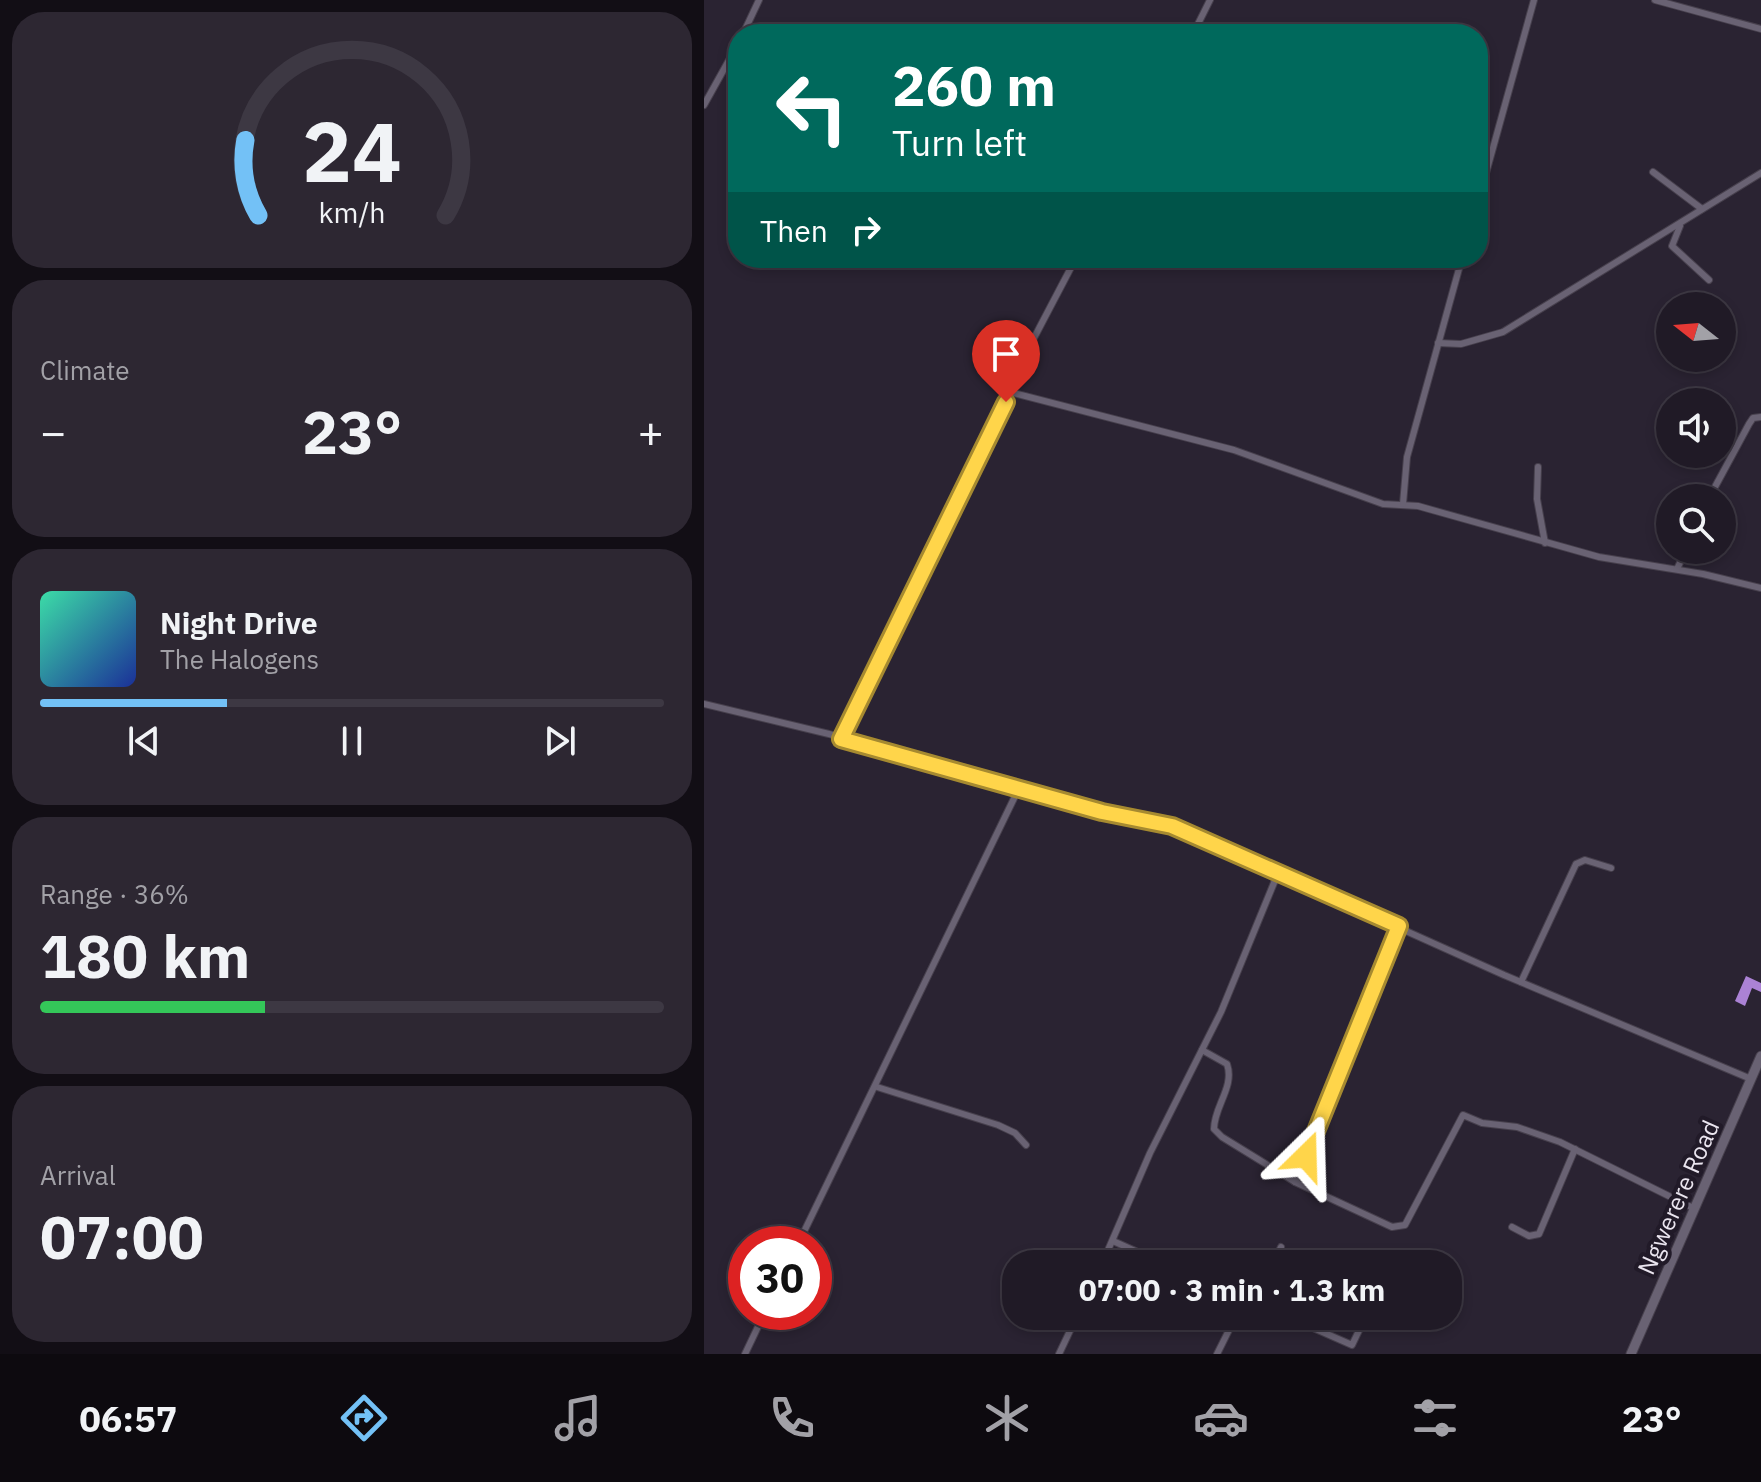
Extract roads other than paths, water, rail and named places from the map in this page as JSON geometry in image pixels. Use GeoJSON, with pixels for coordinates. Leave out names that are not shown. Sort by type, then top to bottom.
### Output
{"type":"FeatureCollection","features":[{"type":"Feature","properties":{"kind":"main road","name":"Ngwerere Road"},"geometry":{"type":"LineString","coordinates":[[1631,1354],[1761,1056]]}},
{"type":"Feature","properties":{"kind":"street"},"geometry":{"type":"LineString","coordinates":[[748,24],[759,0]]}},
{"type":"Feature","properties":{"kind":"street"},"geometry":{"type":"LineString","coordinates":[[1198,24],[1210,0]]}},
{"type":"Feature","properties":{"kind":"street"},"geometry":{"type":"LineString","coordinates":[[1488,166],[1534,0]]}},
{"type":"Feature","properties":{"kind":"street"},"geometry":{"type":"LineString","coordinates":[[1655,0],[1761,29]]}},
{"type":"Feature","properties":{"kind":"street"},"geometry":{"type":"LineString","coordinates":[[704,105],[728,62]]}},
{"type":"Feature","properties":{"kind":"street"},"geometry":{"type":"LineString","coordinates":[[1653,172],[1702,209]]}},
{"type":"Feature","properties":{"kind":"street"},"geometry":{"type":"LineString","coordinates":[[1438,343],[1461,344],[1503,332],[1761,173]]}},
{"type":"Feature","properties":{"kind":"street"},"geometry":{"type":"LineString","coordinates":[[1685,220],[1671,242],[1709,280]]}},
{"type":"Feature","properties":{"kind":"street"},"geometry":{"type":"LineString","coordinates":[[841,739],[1010,392],[1013,378],[1071,268]]}},
{"type":"Feature","properties":{"kind":"street"},"geometry":{"type":"LineString","coordinates":[[1403,504],[1407,457],[1459,268]]}},
{"type":"Feature","properties":{"kind":"street"},"geometry":{"type":"LineString","coordinates":[[1010,392],[1234,450],[1383,504],[1403,504],[1621,562],[1677,569],[1761,588]]}},
{"type":"Feature","properties":{"kind":"street"},"geometry":{"type":"LineString","coordinates":[[1717,484],[1749,424],[1753,418],[1761,417]]}},
{"type":"Feature","properties":{"kind":"street"},"geometry":{"type":"LineString","coordinates":[[1538,467],[1537,499],[1545,543]]}},
{"type":"Feature","properties":{"kind":"street"},"geometry":{"type":"LineString","coordinates":[[1677,569],[1679,564]]}},
{"type":"Feature","properties":{"kind":"street"},"geometry":{"type":"LineString","coordinates":[[704,704],[1102,812],[1172,826],[1521,982],[1751,1079]]}},
{"type":"Feature","properties":{"kind":"street"},"geometry":{"type":"LineString","coordinates":[[807,1226],[877,1087],[1019,788]]}},
{"type":"Feature","properties":{"kind":"street"},"geometry":{"type":"LineString","coordinates":[[1521,982],[1576,864],[1585,860],[1611,868]]}},
{"type":"Feature","properties":{"kind":"street"},"geometry":{"type":"LineString","coordinates":[[1109,1250],[1150,1153],[1202,1050],[1278,873]]}},
{"type":"Feature","properties":{"kind":"street"},"geometry":{"type":"LineString","coordinates":[[1295,1182],[1399,926]]}},
{"type":"Feature","properties":{"kind":"street"},"geometry":{"type":"LineString","coordinates":[[1202,1050],[1227,1064],[1231,1074],[1214,1129],[1233,1146],[1295,1182],[1368,1218],[1403,1227],[1463,1115],[1482,1123],[1534,1132],[1696,1209]]}},
{"type":"Feature","properties":{"kind":"street"},"geometry":{"type":"LineString","coordinates":[[877,1087],[998,1125],[1015,1133],[1026,1145]]}},
{"type":"Feature","properties":{"kind":"street"},"geometry":{"type":"LineString","coordinates":[[1512,1227],[1529,1236],[1539,1234],[1575,1149]]}},
{"type":"Feature","properties":{"kind":"street"},"geometry":{"type":"LineString","coordinates":[[1113,1241],[1133,1250]]}},
{"type":"Feature","properties":{"kind":"street"},"geometry":{"type":"LineString","coordinates":[[745,1354],[756,1330]]}},
{"type":"Feature","properties":{"kind":"street"},"geometry":{"type":"LineString","coordinates":[[1059,1354],[1070,1330]]}},
{"type":"Feature","properties":{"kind":"street"},"geometry":{"type":"LineString","coordinates":[[1217,1354],[1229,1330]]}},
{"type":"Feature","properties":{"kind":"street"},"geometry":{"type":"LineString","coordinates":[[1318,1330],[1352,1345],[1359,1330]]}}]}
